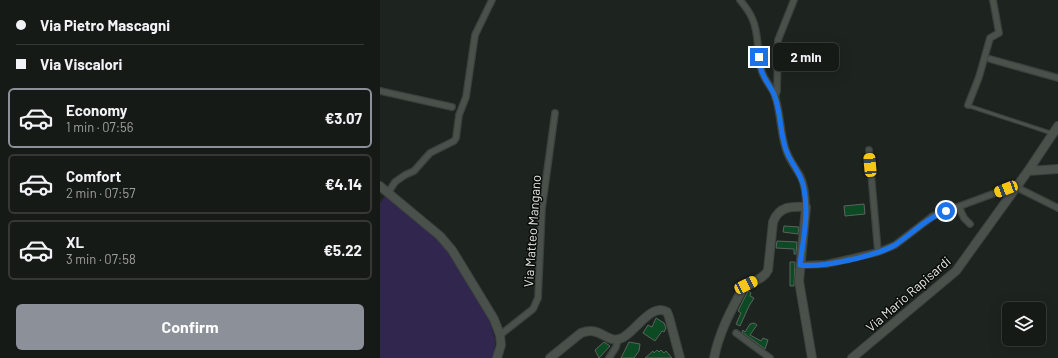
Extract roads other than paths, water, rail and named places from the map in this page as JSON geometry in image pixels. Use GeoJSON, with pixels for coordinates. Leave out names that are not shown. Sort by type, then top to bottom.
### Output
{"type":"FeatureCollection","features":[{"type":"Feature","properties":{"kind":"street"},"geometry":{"type":"LineString","coordinates":[[388,193],[395,182],[414,171],[430,153],[454,141],[456,138],[459,115],[466,97],[475,35],[492,0]]}},
{"type":"Feature","properties":{"kind":"street"},"geometry":{"type":"LineString","coordinates":[[740,0],[753,19],[762,72],[775,97],[780,115],[783,140],[787,152],[803,183],[806,207],[799,281],[812,358]]}},
{"type":"Feature","properties":{"kind":"street"},"geometry":{"type":"LineString","coordinates":[[775,97],[777,91],[778,40],[794,0]]}},
{"type":"Feature","properties":{"kind":"street"},"geometry":{"type":"LineString","coordinates":[[968,106],[979,77],[990,38],[999,33],[993,0]]}},
{"type":"Feature","properties":{"kind":"street"},"geometry":{"type":"LineString","coordinates":[[990,59],[1058,78]]}},
{"type":"Feature","properties":{"kind":"street"},"geometry":{"type":"LineString","coordinates":[[380,91],[452,108]]}},
{"type":"Feature","properties":{"kind":"street","name":"Via Matteo Mangano"},"geometry":{"type":"LineString","coordinates":[[500,335],[533,309],[538,298],[542,208],[555,113]]}},
{"type":"Feature","properties":{"kind":"street","name":"Via Mario Rapisardi"},"geometry":{"type":"LineString","coordinates":[[852,358],[956,271],[1028,171],[1058,126]]}},
{"type":"Feature","properties":{"kind":"street"},"geometry":{"type":"LineString","coordinates":[[869,150],[878,252]]}},
{"type":"Feature","properties":{"kind":"street"},"geometry":{"type":"LineString","coordinates":[[1028,171],[1058,168]]}},
{"type":"Feature","properties":{"kind":"street"},"geometry":{"type":"LineString","coordinates":[[380,186],[440,236],[448,245],[488,307],[500,335],[501,345],[497,358]]}},
{"type":"Feature","properties":{"kind":"street"},"geometry":{"type":"LineString","coordinates":[[800,265],[826,264],[878,252],[894,245],[933,216],[1006,189],[1016,187],[1058,208]]}},
{"type":"Feature","properties":{"kind":"street"},"geometry":{"type":"LineString","coordinates":[[959,206],[964,218],[970,224]]}},
{"type":"Feature","properties":{"kind":"street"},"geometry":{"type":"LineString","coordinates":[[714,358],[721,330],[742,290],[746,285],[763,277],[768,270],[773,222],[775,216],[779,212],[790,207],[806,207]]}},
{"type":"Feature","properties":{"kind":"street"},"geometry":{"type":"LineString","coordinates":[[550,358],[581,333],[587,330],[597,331],[613,340],[627,335],[655,310],[664,310],[667,312],[680,358]]}},
{"type":"Feature","properties":{"kind":"street"},"geometry":{"type":"LineString","coordinates":[[736,333],[770,358]]}},
{"type":"Feature","properties":{"kind":"street"},"geometry":{"type":"LineString","coordinates":[[609,358],[616,347],[618,339]]}},
{"type":"Feature","properties":{"kind":"lane"},"geometry":{"type":"LineString","coordinates":[[968,106],[1052,134]]}}]}
